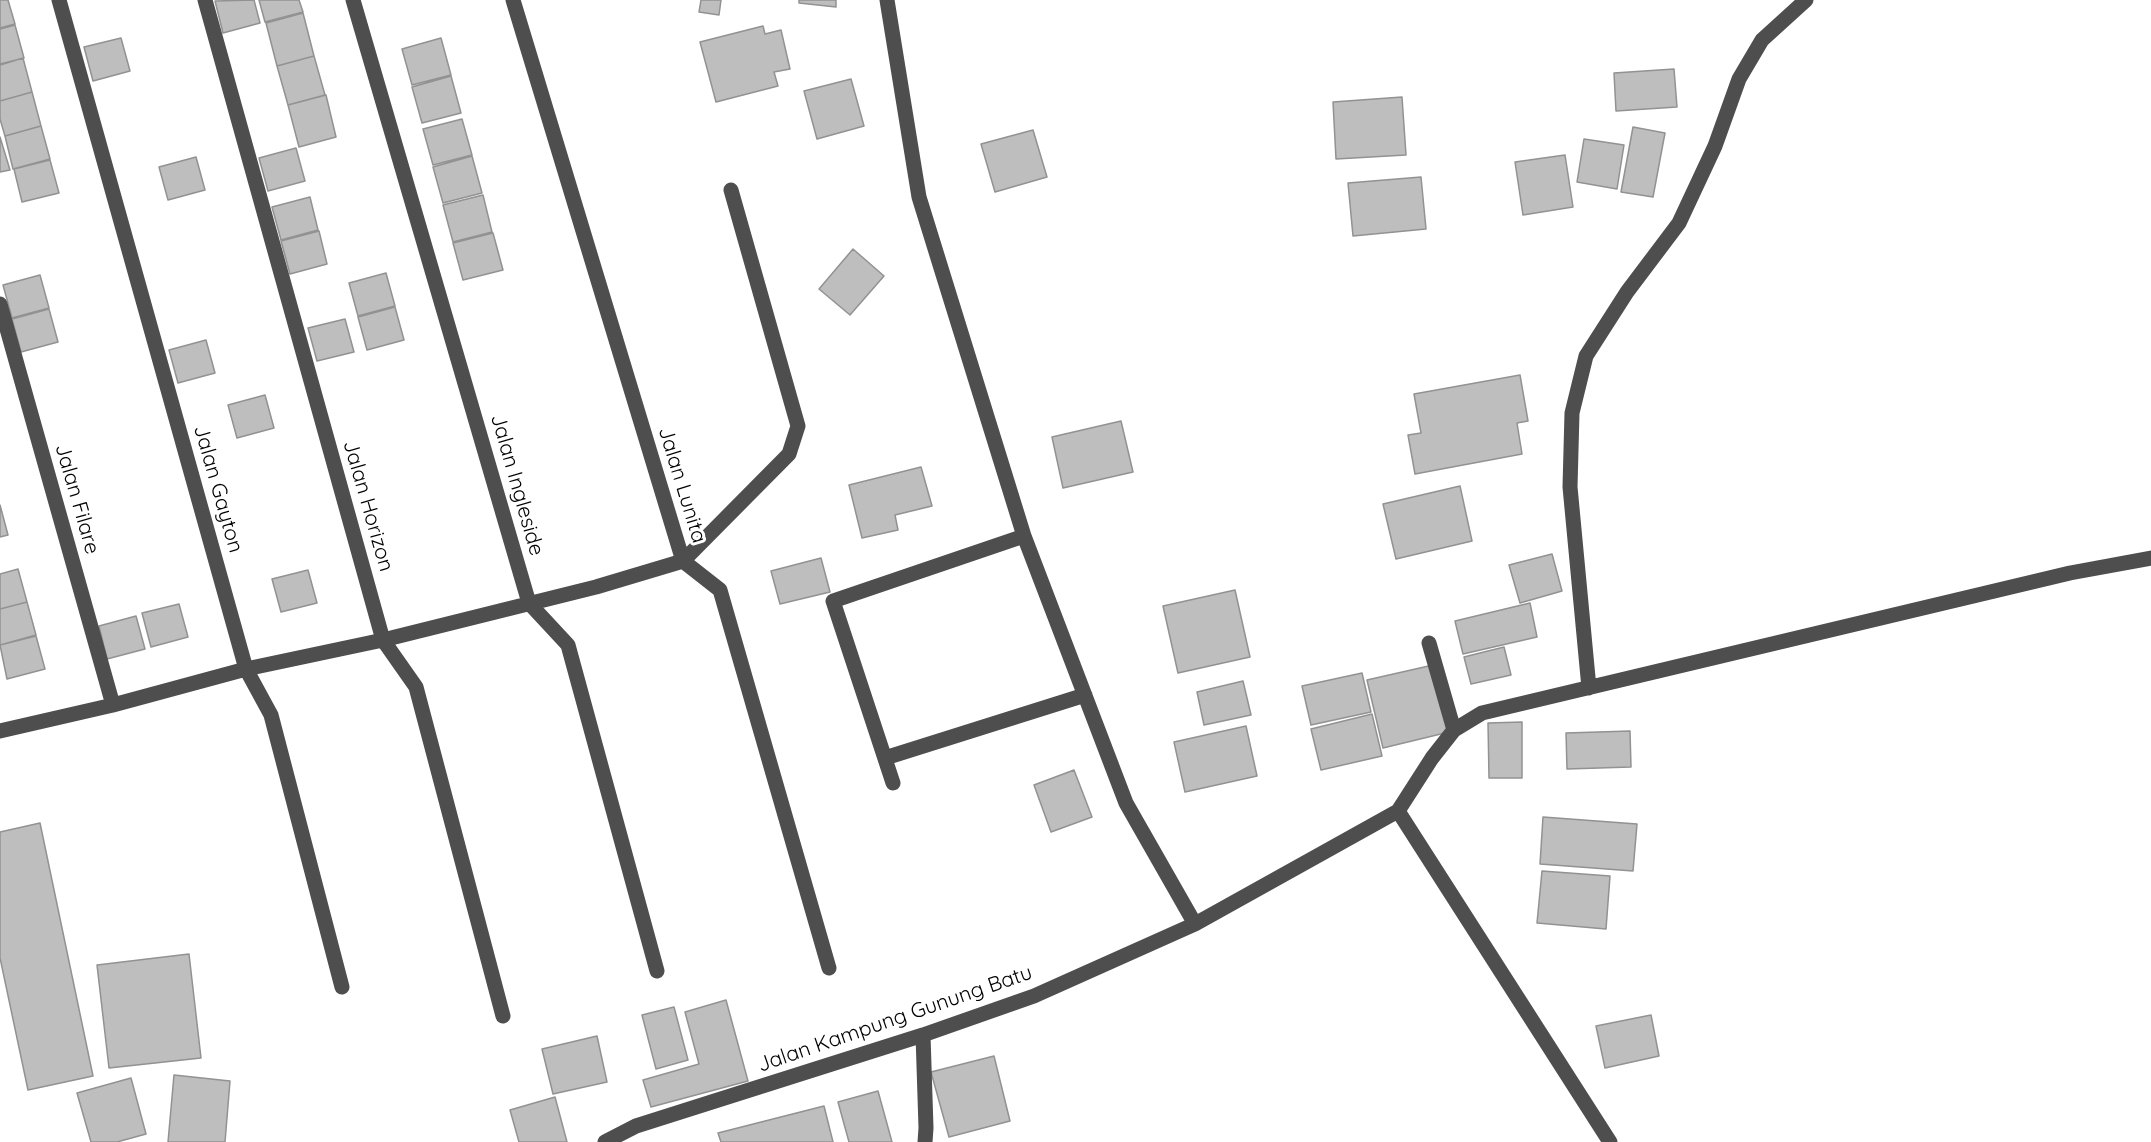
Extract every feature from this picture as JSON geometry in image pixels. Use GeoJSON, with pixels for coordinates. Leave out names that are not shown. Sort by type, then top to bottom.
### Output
{"type":"FeatureCollection","features":[{"type":"Feature","properties":{"kind":"street","name":"Jalan Gayton"},"geometry":{"type":"LineString","coordinates":[[59,0],[246,669],[271,715],[342,987]]}},
{"type":"Feature","properties":{"kind":"street","name":"Jalan Horizon"},"geometry":{"type":"LineString","coordinates":[[205,0],[383,640],[416,687],[503,1016]]}},
{"type":"Feature","properties":{"kind":"street","name":"Jalan Ingleside"},"geometry":{"type":"LineString","coordinates":[[353,0],[529,603],[568,645],[657,971]]}},
{"type":"Feature","properties":{"kind":"street","name":"Jalan Lunita"},"geometry":{"type":"LineString","coordinates":[[513,0],[683,561],[720,590],[829,968]]}},
{"type":"Feature","properties":{"kind":"street"},"geometry":{"type":"LineString","coordinates":[[887,0],[919,197],[1024,536],[1126,803],[1195,924]]}},
{"type":"Feature","properties":{"kind":"street"},"geometry":{"type":"LineString","coordinates":[[1589,687],[1570,487],[1572,413],[1586,356],[1627,292],[1679,223],[1715,146],[1739,79],[1762,40],[1806,0]]}},
{"type":"Feature","properties":{"kind":"street"},"geometry":{"type":"LineString","coordinates":[[0,731],[113,705],[246,669],[383,640],[596,587],[683,561],[789,454],[798,426],[731,190]]}},
{"type":"Feature","properties":{"kind":"street","name":"Jalan Filare"},"geometry":{"type":"LineString","coordinates":[[0,304],[113,705]]}},
{"type":"Feature","properties":{"kind":"street"},"geometry":{"type":"LineString","coordinates":[[893,783],[833,601],[1024,536]]}},
{"type":"Feature","properties":{"kind":"street"},"geometry":{"type":"LineString","coordinates":[[1610,1142],[1398,811],[1432,758],[1454,730],[1482,713],[2070,573],[2151,558]]}},
{"type":"Feature","properties":{"kind":"street"},"geometry":{"type":"LineString","coordinates":[[1430,643],[1454,730]]}},
{"type":"Feature","properties":{"kind":"street"},"geometry":{"type":"LineString","coordinates":[[885,758],[1085,695]]}},
{"type":"Feature","properties":{"kind":"street","name":"Jalan Kampung Gunung Batu"},"geometry":{"type":"LineString","coordinates":[[605,1142],[636,1126],[923,1035],[1035,996],[1195,924],[1398,811]]}},
{"type":"Feature","properties":{"kind":"street"},"geometry":{"type":"LineString","coordinates":[[923,1035],[926,1128],[924,1142]]}},
{"type":"Feature","properties":{"kind":"building"},"geometry":{"type":"Polygon","coordinates":[[[0,0],[8,0],[15,24],[0,28],[0,0]]]}},
{"type":"Feature","properties":{"kind":"building"},"geometry":{"type":"Polygon","coordinates":[[[254,0],[260,23],[223,33],[215,1],[254,0]]]}},
{"type":"Feature","properties":{"kind":"building"},"geometry":{"type":"Polygon","coordinates":[[[259,0],[299,0],[303,12],[265,22],[259,0]]]}},
{"type":"Feature","properties":{"kind":"building"},"geometry":{"type":"Polygon","coordinates":[[[701,0],[721,0],[719,15],[699,12],[701,0]]]}},
{"type":"Feature","properties":{"kind":"building"},"geometry":{"type":"Polygon","coordinates":[[[799,0],[836,0],[836,7],[799,3],[799,0]]]}},
{"type":"Feature","properties":{"kind":"building"},"geometry":{"type":"Polygon","coordinates":[[[303,13],[314,56],[277,66],[266,23],[303,13]]]}},
{"type":"Feature","properties":{"kind":"building"},"geometry":{"type":"Polygon","coordinates":[[[15,25],[24,58],[0,64],[0,29],[15,25]]]}},
{"type":"Feature","properties":{"kind":"building"},"geometry":{"type":"Polygon","coordinates":[[[763,26],[765,34],[781,30],[790,69],[774,72],[778,86],[716,102],[700,42],[763,26]]]}},
{"type":"Feature","properties":{"kind":"building"},"geometry":{"type":"Polygon","coordinates":[[[121,38],[130,71],[93,81],[84,47],[121,38]]]}},
{"type":"Feature","properties":{"kind":"building"},"geometry":{"type":"Polygon","coordinates":[[[441,38],[451,75],[412,85],[402,49],[441,38]]]}},
{"type":"Feature","properties":{"kind":"building"},"geometry":{"type":"Polygon","coordinates":[[[314,56],[325,95],[288,105],[277,66],[314,56]]]}},
{"type":"Feature","properties":{"kind":"building"},"geometry":{"type":"Polygon","coordinates":[[[23,58],[32,92],[0,101],[0,65],[23,58]]]}},
{"type":"Feature","properties":{"kind":"building"},"geometry":{"type":"Polygon","coordinates":[[[1674,69],[1677,107],[1616,111],[1614,73],[1674,69]]]}},
{"type":"Feature","properties":{"kind":"building"},"geometry":{"type":"Polygon","coordinates":[[[451,76],[461,113],[422,123],[412,87],[451,76]]]}},
{"type":"Feature","properties":{"kind":"building"},"geometry":{"type":"Polygon","coordinates":[[[851,79],[864,126],[817,139],[804,91],[851,79]]]}},
{"type":"Feature","properties":{"kind":"building"},"geometry":{"type":"Polygon","coordinates":[[[32,92],[41,126],[5,136],[0,119],[0,101],[32,92]]]}},
{"type":"Feature","properties":{"kind":"building"},"geometry":{"type":"Polygon","coordinates":[[[326,95],[336,137],[299,147],[288,105],[326,95]]]}},
{"type":"Feature","properties":{"kind":"building"},"geometry":{"type":"Polygon","coordinates":[[[1402,97],[1406,155],[1336,159],[1333,102],[1402,97]]]}},
{"type":"Feature","properties":{"kind":"building"},"geometry":{"type":"Polygon","coordinates":[[[462,119],[472,155],[433,165],[423,129],[462,119]]]}},
{"type":"Feature","properties":{"kind":"building"},"geometry":{"type":"Polygon","coordinates":[[[41,126],[50,159],[13,169],[5,136],[41,126]]]}},
{"type":"Feature","properties":{"kind":"building"},"geometry":{"type":"Polygon","coordinates":[[[1633,127],[1665,133],[1653,197],[1621,192],[1633,127]]]}},
{"type":"Feature","properties":{"kind":"building"},"geometry":{"type":"Polygon","coordinates":[[[1033,130],[1047,177],[995,192],[981,144],[1033,130]]]}},
{"type":"Feature","properties":{"kind":"building"},"geometry":{"type":"Polygon","coordinates":[[[0,137],[10,170],[0,172],[0,137]]]}},
{"type":"Feature","properties":{"kind":"building"},"geometry":{"type":"Polygon","coordinates":[[[1584,139],[1624,145],[1617,189],[1577,182],[1584,139]]]}},
{"type":"Feature","properties":{"kind":"building"},"geometry":{"type":"Polygon","coordinates":[[[296,148],[305,181],[268,191],[259,158],[296,148]]]}},
{"type":"Feature","properties":{"kind":"building"},"geometry":{"type":"Polygon","coordinates":[[[1565,155],[1573,207],[1523,215],[1515,162],[1565,155]]]}},
{"type":"Feature","properties":{"kind":"building"},"geometry":{"type":"Polygon","coordinates":[[[472,156],[482,193],[443,203],[433,167],[472,156]]]}},
{"type":"Feature","properties":{"kind":"building"},"geometry":{"type":"Polygon","coordinates":[[[196,157],[205,190],[168,200],[159,167],[196,157]]]}},
{"type":"Feature","properties":{"kind":"building"},"geometry":{"type":"Polygon","coordinates":[[[50,160],[59,193],[22,202],[14,169],[50,160]]]}},
{"type":"Feature","properties":{"kind":"building"},"geometry":{"type":"Polygon","coordinates":[[[1421,177],[1426,229],[1353,236],[1348,183],[1421,177]]]}},
{"type":"Feature","properties":{"kind":"building"},"geometry":{"type":"Polygon","coordinates":[[[483,195],[492,232],[453,242],[443,205],[483,195]]]}},
{"type":"Feature","properties":{"kind":"building"},"geometry":{"type":"Polygon","coordinates":[[[310,197],[318,230],[281,240],[272,207],[310,197]]]}},
{"type":"Feature","properties":{"kind":"building"},"geometry":{"type":"Polygon","coordinates":[[[319,231],[327,264],[290,274],[281,241],[319,231]]]}},
{"type":"Feature","properties":{"kind":"building"},"geometry":{"type":"Polygon","coordinates":[[[493,233],[503,270],[463,280],[453,243],[493,233]]]}},
{"type":"Feature","properties":{"kind":"building"},"geometry":{"type":"Polygon","coordinates":[[[853,249],[884,276],[850,315],[819,289],[853,249]]]}},
{"type":"Feature","properties":{"kind":"building"},"geometry":{"type":"Polygon","coordinates":[[[386,273],[395,306],[358,316],[349,283],[386,273]]]}},
{"type":"Feature","properties":{"kind":"building"},"geometry":{"type":"Polygon","coordinates":[[[40,275],[49,308],[12,318],[3,285],[40,275]]]}},
{"type":"Feature","properties":{"kind":"building"},"geometry":{"type":"Polygon","coordinates":[[[395,307],[404,340],[367,350],[358,317],[395,307]]]}},
{"type":"Feature","properties":{"kind":"building"},"geometry":{"type":"Polygon","coordinates":[[[49,309],[58,342],[21,352],[12,319],[49,309]]]}},
{"type":"Feature","properties":{"kind":"building"},"geometry":{"type":"Polygon","coordinates":[[[345,319],[354,352],[317,361],[308,328],[345,319]]]}},
{"type":"Feature","properties":{"kind":"building"},"geometry":{"type":"Polygon","coordinates":[[[206,340],[215,373],[178,383],[169,350],[206,340]]]}},
{"type":"Feature","properties":{"kind":"building"},"geometry":{"type":"Polygon","coordinates":[[[1520,375],[1528,421],[1517,423],[1522,454],[1415,474],[1408,435],[1421,433],[1414,394],[1520,375]]]}},
{"type":"Feature","properties":{"kind":"building"},"geometry":{"type":"Polygon","coordinates":[[[265,395],[274,428],[237,438],[228,405],[265,395]]]}},
{"type":"Feature","properties":{"kind":"building"},"geometry":{"type":"Polygon","coordinates":[[[1121,421],[1133,472],[1063,488],[1052,437],[1121,421]]]}},
{"type":"Feature","properties":{"kind":"building"},"geometry":{"type":"Polygon","coordinates":[[[921,467],[932,506],[895,515],[898,530],[862,538],[849,485],[921,467]]]}},
{"type":"Feature","properties":{"kind":"building"},"geometry":{"type":"Polygon","coordinates":[[[1460,486],[1472,541],[1396,559],[1383,504],[1460,486]]]}},
{"type":"Feature","properties":{"kind":"building"},"geometry":{"type":"Polygon","coordinates":[[[0,505],[8,535],[0,537],[0,505]]]}},
{"type":"Feature","properties":{"kind":"building"},"geometry":{"type":"Polygon","coordinates":[[[1552,554],[1562,591],[1520,603],[1509,565],[1552,554]]]}},
{"type":"Feature","properties":{"kind":"building"},"geometry":{"type":"Polygon","coordinates":[[[821,558],[830,592],[780,604],[771,571],[821,558]]]}},
{"type":"Feature","properties":{"kind":"building"},"geometry":{"type":"Polygon","coordinates":[[[18,569],[27,602],[0,609],[0,574],[18,569]]]}},
{"type":"Feature","properties":{"kind":"building"},"geometry":{"type":"Polygon","coordinates":[[[308,570],[317,603],[281,612],[272,579],[308,570]]]}},
{"type":"Feature","properties":{"kind":"building"},"geometry":{"type":"Polygon","coordinates":[[[1235,590],[1250,657],[1178,673],[1163,606],[1235,590]]]}},
{"type":"Feature","properties":{"kind":"building"},"geometry":{"type":"Polygon","coordinates":[[[27,602],[36,635],[0,645],[0,609],[27,602]]]}},
{"type":"Feature","properties":{"kind":"building"},"geometry":{"type":"Polygon","coordinates":[[[1530,603],[1537,637],[1463,654],[1455,621],[1530,603]]]}},
{"type":"Feature","properties":{"kind":"building"},"geometry":{"type":"Polygon","coordinates":[[[179,604],[188,637],[151,647],[142,613],[179,604]]]}},
{"type":"Feature","properties":{"kind":"building"},"geometry":{"type":"Polygon","coordinates":[[[136,616],[145,649],[107,659],[99,626],[136,616]]]}},
{"type":"Feature","properties":{"kind":"building"},"geometry":{"type":"Polygon","coordinates":[[[36,636],[45,669],[7,679],[0,645],[36,636]]]}},
{"type":"Feature","properties":{"kind":"building"},"geometry":{"type":"Polygon","coordinates":[[[1504,647],[1511,675],[1471,684],[1464,657],[1504,647]]]}},
{"type":"Feature","properties":{"kind":"building"},"geometry":{"type":"Polygon","coordinates":[[[1433,665],[1449,732],[1383,748],[1367,680],[1433,665]]]}},
{"type":"Feature","properties":{"kind":"building"},"geometry":{"type":"Polygon","coordinates":[[[1362,673],[1371,712],[1311,725],[1302,686],[1362,673]]]}},
{"type":"Feature","properties":{"kind":"building"},"geometry":{"type":"Polygon","coordinates":[[[1243,681],[1251,715],[1204,725],[1197,692],[1243,681]]]}},
{"type":"Feature","properties":{"kind":"building"},"geometry":{"type":"Polygon","coordinates":[[[1372,714],[1382,756],[1321,770],[1311,729],[1372,714]]]}},
{"type":"Feature","properties":{"kind":"building"},"geometry":{"type":"Polygon","coordinates":[[[1522,722],[1522,778],[1489,778],[1488,723],[1522,722]]]}},
{"type":"Feature","properties":{"kind":"building"},"geometry":{"type":"Polygon","coordinates":[[[1246,726],[1257,776],[1185,792],[1174,742],[1246,726]]]}},
{"type":"Feature","properties":{"kind":"building"},"geometry":{"type":"Polygon","coordinates":[[[1630,731],[1631,767],[1567,769],[1566,733],[1630,731]]]}},
{"type":"Feature","properties":{"kind":"building"},"geometry":{"type":"Polygon","coordinates":[[[1074,770],[1092,817],[1051,832],[1034,785],[1074,770]]]}},
{"type":"Feature","properties":{"kind":"building"},"geometry":{"type":"Polygon","coordinates":[[[1543,817],[1637,824],[1633,871],[1540,864],[1543,817]]]}},
{"type":"Feature","properties":{"kind":"building"},"geometry":{"type":"Polygon","coordinates":[[[40,823],[93,1076],[28,1090],[0,958],[0,832],[40,823]]]}},
{"type":"Feature","properties":{"kind":"building"},"geometry":{"type":"Polygon","coordinates":[[[1542,871],[1610,876],[1606,929],[1537,923],[1542,871]]]}},
{"type":"Feature","properties":{"kind":"building"},"geometry":{"type":"Polygon","coordinates":[[[189,954],[201,1058],[109,1068],[97,965],[189,954]]]}},
{"type":"Feature","properties":{"kind":"building"},"geometry":{"type":"Polygon","coordinates":[[[726,1000],[748,1081],[651,1107],[643,1080],[699,1064],[685,1012],[726,1000]]]}},
{"type":"Feature","properties":{"kind":"building"},"geometry":{"type":"Polygon","coordinates":[[[674,1007],[688,1060],[656,1069],[642,1015],[674,1007]]]}},
{"type":"Feature","properties":{"kind":"building"},"geometry":{"type":"Polygon","coordinates":[[[1651,1015],[1659,1056],[1605,1068],[1596,1026],[1651,1015]]]}},
{"type":"Feature","properties":{"kind":"building"},"geometry":{"type":"Polygon","coordinates":[[[597,1036],[607,1082],[553,1094],[542,1049],[597,1036]]]}},
{"type":"Feature","properties":{"kind":"building"},"geometry":{"type":"Polygon","coordinates":[[[994,1056],[1010,1121],[949,1137],[931,1072],[994,1056]]]}},
{"type":"Feature","properties":{"kind":"building"},"geometry":{"type":"Polygon","coordinates":[[[174,1075],[230,1081],[225,1142],[168,1142],[174,1075]]]}},
{"type":"Feature","properties":{"kind":"building"},"geometry":{"type":"Polygon","coordinates":[[[131,1078],[146,1134],[117,1142],[91,1142],[77,1093],[131,1078]]]}},
{"type":"Feature","properties":{"kind":"building"},"geometry":{"type":"Polygon","coordinates":[[[878,1091],[892,1142],[849,1142],[838,1102],[878,1091]]]}},
{"type":"Feature","properties":{"kind":"building"},"geometry":{"type":"Polygon","coordinates":[[[555,1097],[567,1142],[519,1142],[510,1110],[555,1097]]]}},
{"type":"Feature","properties":{"kind":"building"},"geometry":{"type":"Polygon","coordinates":[[[824,1106],[833,1142],[721,1142],[718,1133],[824,1106]]]}}]}
